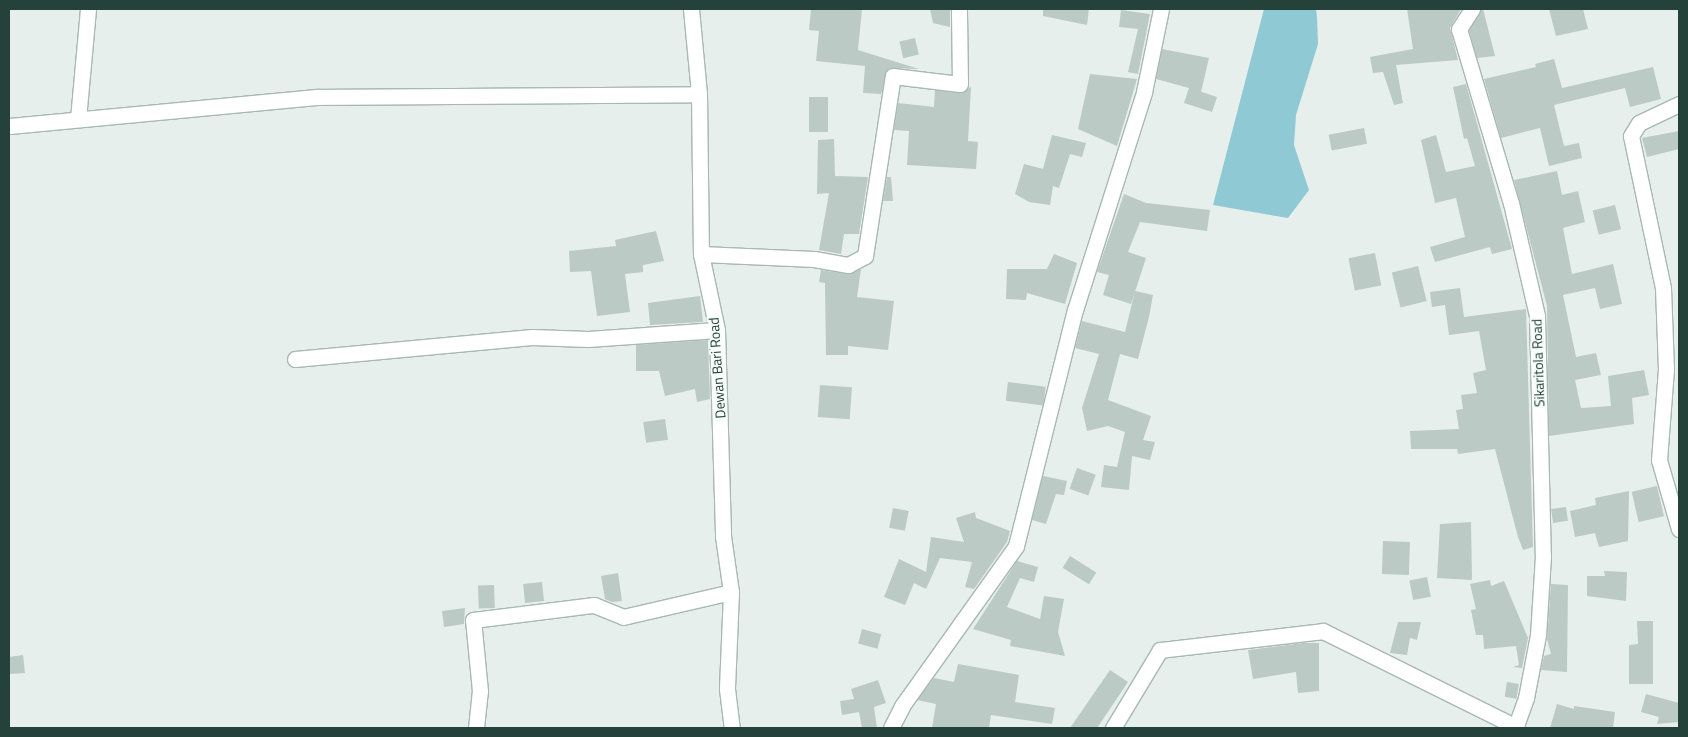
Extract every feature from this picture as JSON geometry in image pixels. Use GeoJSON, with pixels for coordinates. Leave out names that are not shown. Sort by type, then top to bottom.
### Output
{"type":"FeatureCollection","features":[{"type":"Feature","properties":{"kind":"street"},"geometry":{"type":"LineString","coordinates":[[78,119],[88,9]]}},
{"type":"Feature","properties":{"kind":"street","name":"Dewan Bari Road"},"geometry":{"type":"LineString","coordinates":[[690,9],[699,94],[701,254],[717,330],[723,536],[731,592],[727,689],[732,728]]}},
{"type":"Feature","properties":{"kind":"street"},"geometry":{"type":"LineString","coordinates":[[701,254],[814,259],[848,265],[865,256],[893,76],[960,84],[959,9]]}},
{"type":"Feature","properties":{"kind":"street"},"geometry":{"type":"LineString","coordinates":[[891,728],[902,706],[1016,546],[1075,310],[1144,92],[1161,9]]}},
{"type":"Feature","properties":{"kind":"street","name":"Sikaritola Road"},"geometry":{"type":"LineString","coordinates":[[1472,9],[1459,29],[1511,204],[1537,316],[1543,556],[1538,635],[1526,698],[1515,727]]}},
{"type":"Feature","properties":{"kind":"street"},"geometry":{"type":"LineString","coordinates":[[9,126],[317,96],[699,94]]}},
{"type":"Feature","properties":{"kind":"street"},"geometry":{"type":"LineString","coordinates":[[1679,104],[1639,123],[1631,136],[1659,260],[1665,304],[1666,369],[1659,460],[1679,529]]}},
{"type":"Feature","properties":{"kind":"street"},"geometry":{"type":"LineString","coordinates":[[295,359],[532,337],[588,339],[717,330]]}},
{"type":"Feature","properties":{"kind":"street"},"geometry":{"type":"LineString","coordinates":[[476,728],[480,690],[472,620],[594,605],[623,617],[731,592]]}},
{"type":"Feature","properties":{"kind":"street"},"geometry":{"type":"LineString","coordinates":[[1113,728],[1160,650],[1323,631],[1515,727]]}},
{"type":"Feature","properties":{"kind":"water"},"geometry":{"type":"Polygon","coordinates":[[[1264,9],[1316,9],[1317,17],[1318,44],[1296,115],[1294,145],[1309,190],[1288,218],[1213,205],[1264,9]]]}},
{"type":"Feature","properties":{"kind":"building"},"geometry":{"type":"Polygon","coordinates":[[[811,9],[862,9],[858,50],[919,69],[889,68],[881,94],[863,93],[865,66],[816,61],[819,31],[809,30],[811,9]]]}},
{"type":"Feature","properties":{"kind":"building"},"geometry":{"type":"Polygon","coordinates":[[[930,9],[950,9],[950,27],[933,23],[930,9]]]}},
{"type":"Feature","properties":{"kind":"building"},"geometry":{"type":"Polygon","coordinates":[[[1043,9],[1089,9],[1087,25],[1043,16],[1043,9]]]}},
{"type":"Feature","properties":{"kind":"building"},"geometry":{"type":"Polygon","coordinates":[[[1407,9],[1461,9],[1450,28],[1458,60],[1396,65],[1403,103],[1394,105],[1383,72],[1373,73],[1370,57],[1413,49],[1407,9]]]}},
{"type":"Feature","properties":{"kind":"building"},"geometry":{"type":"Polygon","coordinates":[[[1481,9],[1483,9],[1495,56],[1477,58],[1469,30],[1481,9]]]}},
{"type":"Feature","properties":{"kind":"building"},"geometry":{"type":"Polygon","coordinates":[[[1549,9],[1583,9],[1588,29],[1556,36],[1549,9]]]}},
{"type":"Feature","properties":{"kind":"building"},"geometry":{"type":"Polygon","coordinates":[[[1121,10],[1150,14],[1138,74],[1128,72],[1138,29],[1119,27],[1121,10]]]}},
{"type":"Feature","properties":{"kind":"building"},"geometry":{"type":"Polygon","coordinates":[[[915,38],[919,55],[903,58],[899,42],[915,38]]]}},
{"type":"Feature","properties":{"kind":"building"},"geometry":{"type":"Polygon","coordinates":[[[1162,49],[1209,58],[1201,92],[1217,97],[1212,112],[1184,103],[1189,88],[1156,79],[1162,49]]]}},
{"type":"Feature","properties":{"kind":"building"},"geometry":{"type":"Polygon","coordinates":[[[1554,59],[1562,88],[1653,67],[1661,99],[1630,107],[1625,88],[1554,105],[1564,146],[1579,143],[1582,158],[1549,166],[1540,128],[1501,138],[1484,79],[1536,67],[1535,64],[1554,59]]]}},
{"type":"Feature","properties":{"kind":"building"},"geometry":{"type":"Polygon","coordinates":[[[1090,74],[1137,79],[1117,146],[1078,129],[1090,74]]]}},
{"type":"Feature","properties":{"kind":"building"},"geometry":{"type":"Polygon","coordinates":[[[1466,84],[1512,249],[1492,254],[1490,247],[1435,262],[1430,247],[1465,237],[1456,198],[1435,203],[1421,140],[1436,135],[1446,172],[1475,166],[1467,138],[1464,139],[1453,87],[1466,84]]]}},
{"type":"Feature","properties":{"kind":"building"},"geometry":{"type":"Polygon","coordinates":[[[971,87],[968,141],[978,142],[976,169],[907,165],[909,131],[894,130],[898,103],[934,107],[935,90],[959,93],[971,87]]]}},
{"type":"Feature","properties":{"kind":"building"},"geometry":{"type":"Polygon","coordinates":[[[809,97],[828,97],[828,132],[809,132],[809,97]]]}},
{"type":"Feature","properties":{"kind":"building"},"geometry":{"type":"Polygon","coordinates":[[[1364,128],[1367,144],[1332,151],[1329,135],[1364,128]]]}},
{"type":"Feature","properties":{"kind":"building"},"geometry":{"type":"Polygon","coordinates":[[[1679,131],[1679,149],[1647,157],[1642,138],[1679,131]]]}},
{"type":"Feature","properties":{"kind":"building"},"geometry":{"type":"Polygon","coordinates":[[[1052,135],[1086,143],[1082,157],[1070,154],[1059,188],[1053,186],[1050,205],[1029,202],[1015,194],[1024,164],[1043,169],[1052,135]]]}},
{"type":"Feature","properties":{"kind":"building"},"geometry":{"type":"Polygon","coordinates":[[[834,139],[835,176],[868,177],[859,234],[844,234],[841,254],[819,250],[829,193],[817,194],[818,140],[834,139]]]}},
{"type":"Feature","properties":{"kind":"building"},"geometry":{"type":"Polygon","coordinates":[[[1557,171],[1562,195],[1578,191],[1585,222],[1563,228],[1572,274],[1613,264],[1622,304],[1600,309],[1595,288],[1563,295],[1576,357],[1596,353],[1601,375],[1575,380],[1581,408],[1611,406],[1608,376],[1644,370],[1649,395],[1632,398],[1634,424],[1549,436],[1547,306],[1514,180],[1557,171]]]}},
{"type":"Feature","properties":{"kind":"building"},"geometry":{"type":"Polygon","coordinates":[[[887,177],[891,177],[893,201],[883,201],[887,177]]]}},
{"type":"Feature","properties":{"kind":"building"},"geometry":{"type":"Polygon","coordinates":[[[1124,194],[1146,203],[1210,210],[1207,231],[1140,222],[1128,252],[1146,258],[1131,304],[1103,295],[1109,275],[1097,272],[1124,194]]]}},
{"type":"Feature","properties":{"kind":"building"},"geometry":{"type":"Polygon","coordinates":[[[1615,205],[1621,229],[1599,235],[1593,211],[1615,205]]]}},
{"type":"Feature","properties":{"kind":"building"},"geometry":{"type":"Polygon","coordinates":[[[656,231],[664,261],[643,265],[643,272],[625,274],[630,312],[597,316],[591,271],[570,272],[569,251],[616,246],[615,240],[656,231]]]}},
{"type":"Feature","properties":{"kind":"building"},"geometry":{"type":"Polygon","coordinates":[[[1375,253],[1381,285],[1355,291],[1348,258],[1375,253]]]}},
{"type":"Feature","properties":{"kind":"building"},"geometry":{"type":"Polygon","coordinates":[[[1054,254],[1077,263],[1065,304],[1027,293],[1026,300],[1006,299],[1007,269],[1047,269],[1054,254]]]}},
{"type":"Feature","properties":{"kind":"building"},"geometry":{"type":"Polygon","coordinates":[[[1418,266],[1427,301],[1401,307],[1392,273],[1418,266]]]}},
{"type":"Feature","properties":{"kind":"building"},"geometry":{"type":"Polygon","coordinates":[[[861,269],[857,297],[894,301],[888,350],[848,346],[848,355],[826,355],[825,283],[819,282],[821,270],[847,274],[861,269]]]}},
{"type":"Feature","properties":{"kind":"building"},"geometry":{"type":"Polygon","coordinates":[[[1460,288],[1464,317],[1526,309],[1533,547],[1523,550],[1495,449],[1458,454],[1457,449],[1411,449],[1410,431],[1459,429],[1456,410],[1463,409],[1461,395],[1477,393],[1473,373],[1486,370],[1479,331],[1449,335],[1445,305],[1432,307],[1430,292],[1460,288]]]}},
{"type":"Feature","properties":{"kind":"building"},"geometry":{"type":"Polygon","coordinates":[[[1135,291],[1153,295],[1149,317],[1138,359],[1120,354],[1108,400],[1151,416],[1143,440],[1155,442],[1150,460],[1132,456],[1129,490],[1101,487],[1104,465],[1117,467],[1125,432],[1108,426],[1087,431],[1082,408],[1099,354],[1075,348],[1082,321],[1125,332],[1135,291]]]}},
{"type":"Feature","properties":{"kind":"building"},"geometry":{"type":"Polygon","coordinates":[[[700,296],[703,322],[650,325],[648,303],[700,296]]]}},
{"type":"Feature","properties":{"kind":"building"},"geometry":{"type":"Polygon","coordinates":[[[708,340],[710,399],[697,402],[695,389],[665,396],[659,371],[636,371],[636,345],[708,340]]]}},
{"type":"Feature","properties":{"kind":"building"},"geometry":{"type":"Polygon","coordinates":[[[1008,382],[1046,387],[1043,405],[1006,401],[1008,382]]]}},
{"type":"Feature","properties":{"kind":"building"},"geometry":{"type":"Polygon","coordinates":[[[820,385],[852,387],[850,419],[818,417],[820,385]]]}},
{"type":"Feature","properties":{"kind":"building"},"geometry":{"type":"Polygon","coordinates":[[[665,419],[668,440],[646,443],[643,422],[665,419]]]}},
{"type":"Feature","properties":{"kind":"building"},"geometry":{"type":"Polygon","coordinates":[[[1077,468],[1096,475],[1088,496],[1069,489],[1077,468]]]}},
{"type":"Feature","properties":{"kind":"building"},"geometry":{"type":"Polygon","coordinates":[[[1043,476],[1067,481],[1064,495],[1056,494],[1046,524],[1032,520],[1043,476]]]}},
{"type":"Feature","properties":{"kind":"building"},"geometry":{"type":"Polygon","coordinates":[[[1657,486],[1664,516],[1639,522],[1632,492],[1657,486]]]}},
{"type":"Feature","properties":{"kind":"building"},"geometry":{"type":"Polygon","coordinates":[[[1629,491],[1628,541],[1599,547],[1595,533],[1575,537],[1570,511],[1596,505],[1595,498],[1629,491]]]}},
{"type":"Feature","properties":{"kind":"building"},"geometry":{"type":"Polygon","coordinates":[[[1566,507],[1568,521],[1553,523],[1551,509],[1566,507]]]}},
{"type":"Feature","properties":{"kind":"building"},"geometry":{"type":"Polygon","coordinates":[[[893,508],[909,511],[905,531],[889,528],[893,508]]]}},
{"type":"Feature","properties":{"kind":"building"},"geometry":{"type":"Polygon","coordinates":[[[975,512],[976,518],[1010,531],[1007,542],[974,589],[965,587],[972,562],[940,558],[926,589],[914,583],[905,605],[884,597],[899,559],[926,572],[931,537],[964,542],[956,518],[975,512]]]}},
{"type":"Feature","properties":{"kind":"building"},"geometry":{"type":"Polygon","coordinates":[[[1471,522],[1472,580],[1437,578],[1440,524],[1471,522]]]}},
{"type":"Feature","properties":{"kind":"building"},"geometry":{"type":"Polygon","coordinates":[[[1383,541],[1410,542],[1409,575],[1382,574],[1383,541]]]}},
{"type":"Feature","properties":{"kind":"building"},"geometry":{"type":"Polygon","coordinates":[[[1070,556],[1096,572],[1089,584],[1063,568],[1070,556]]]}},
{"type":"Feature","properties":{"kind":"building"},"geometry":{"type":"Polygon","coordinates":[[[1017,561],[1038,567],[1034,582],[1020,578],[1007,607],[1040,619],[1044,596],[1064,599],[1058,632],[1065,656],[1010,646],[1011,640],[973,629],[1017,561]]]}},
{"type":"Feature","properties":{"kind":"building"},"geometry":{"type":"Polygon","coordinates":[[[1604,571],[1627,572],[1626,601],[1587,596],[1587,576],[1605,576],[1604,571]]]}},
{"type":"Feature","properties":{"kind":"building"},"geometry":{"type":"Polygon","coordinates":[[[618,573],[622,601],[612,602],[605,599],[601,576],[618,573]]]}},
{"type":"Feature","properties":{"kind":"building"},"geometry":{"type":"Polygon","coordinates":[[[1427,577],[1431,597],[1413,600],[1409,580],[1427,577]]]}},
{"type":"Feature","properties":{"kind":"building"},"geometry":{"type":"Polygon","coordinates":[[[1490,580],[1491,586],[1504,581],[1528,638],[1522,668],[1513,667],[1519,665],[1516,646],[1484,649],[1483,635],[1476,635],[1471,610],[1476,609],[1470,584],[1490,580]]]}},
{"type":"Feature","properties":{"kind":"building"},"geometry":{"type":"Polygon","coordinates":[[[542,582],[544,601],[525,603],[523,584],[542,582]]]}},
{"type":"Feature","properties":{"kind":"building"},"geometry":{"type":"Polygon","coordinates":[[[1551,584],[1568,585],[1567,672],[1541,670],[1544,656],[1551,654],[1547,639],[1551,584]]]}},
{"type":"Feature","properties":{"kind":"building"},"geometry":{"type":"Polygon","coordinates":[[[494,585],[495,608],[479,609],[478,586],[494,585]]]}},
{"type":"Feature","properties":{"kind":"building"},"geometry":{"type":"Polygon","coordinates":[[[465,608],[464,624],[444,627],[442,611],[465,608]]]}},
{"type":"Feature","properties":{"kind":"building"},"geometry":{"type":"Polygon","coordinates":[[[1637,621],[1653,621],[1653,684],[1629,684],[1629,645],[1638,644],[1637,621]]]}},
{"type":"Feature","properties":{"kind":"building"},"geometry":{"type":"Polygon","coordinates":[[[1398,622],[1421,622],[1417,640],[1410,638],[1407,655],[1390,653],[1398,622]]]}},
{"type":"Feature","properties":{"kind":"building"},"geometry":{"type":"Polygon","coordinates":[[[862,629],[881,634],[877,649],[858,643],[862,629]]]}},
{"type":"Feature","properties":{"kind":"building"},"geometry":{"type":"Polygon","coordinates":[[[1303,643],[1319,643],[1319,691],[1298,693],[1296,672],[1253,679],[1248,650],[1303,643]]]}},
{"type":"Feature","properties":{"kind":"building"},"geometry":{"type":"Polygon","coordinates":[[[23,655],[25,673],[9,674],[9,657],[23,655]]]}},
{"type":"Feature","properties":{"kind":"building"},"geometry":{"type":"Polygon","coordinates":[[[958,664],[1019,675],[1015,702],[1055,708],[1052,724],[991,715],[989,728],[932,728],[936,704],[917,700],[934,678],[954,682],[958,664]]]}},
{"type":"Feature","properties":{"kind":"building"},"geometry":{"type":"Polygon","coordinates":[[[1110,670],[1128,682],[1097,728],[1070,728],[1110,670]]]}},
{"type":"Feature","properties":{"kind":"building"},"geometry":{"type":"Polygon","coordinates":[[[878,680],[886,703],[874,707],[877,728],[862,728],[859,712],[842,715],[840,701],[854,699],[851,689],[878,680]]]}},
{"type":"Feature","properties":{"kind":"building"},"geometry":{"type":"Polygon","coordinates":[[[1507,682],[1519,684],[1517,699],[1505,697],[1507,682]]]}},
{"type":"Feature","properties":{"kind":"building"},"geometry":{"type":"Polygon","coordinates":[[[1646,694],[1679,703],[1679,722],[1657,724],[1659,717],[1641,712],[1646,694]]]}},
{"type":"Feature","properties":{"kind":"building"},"geometry":{"type":"Polygon","coordinates":[[[1557,704],[1574,709],[1574,706],[1615,712],[1613,728],[1550,728],[1557,704]]]}}]}
